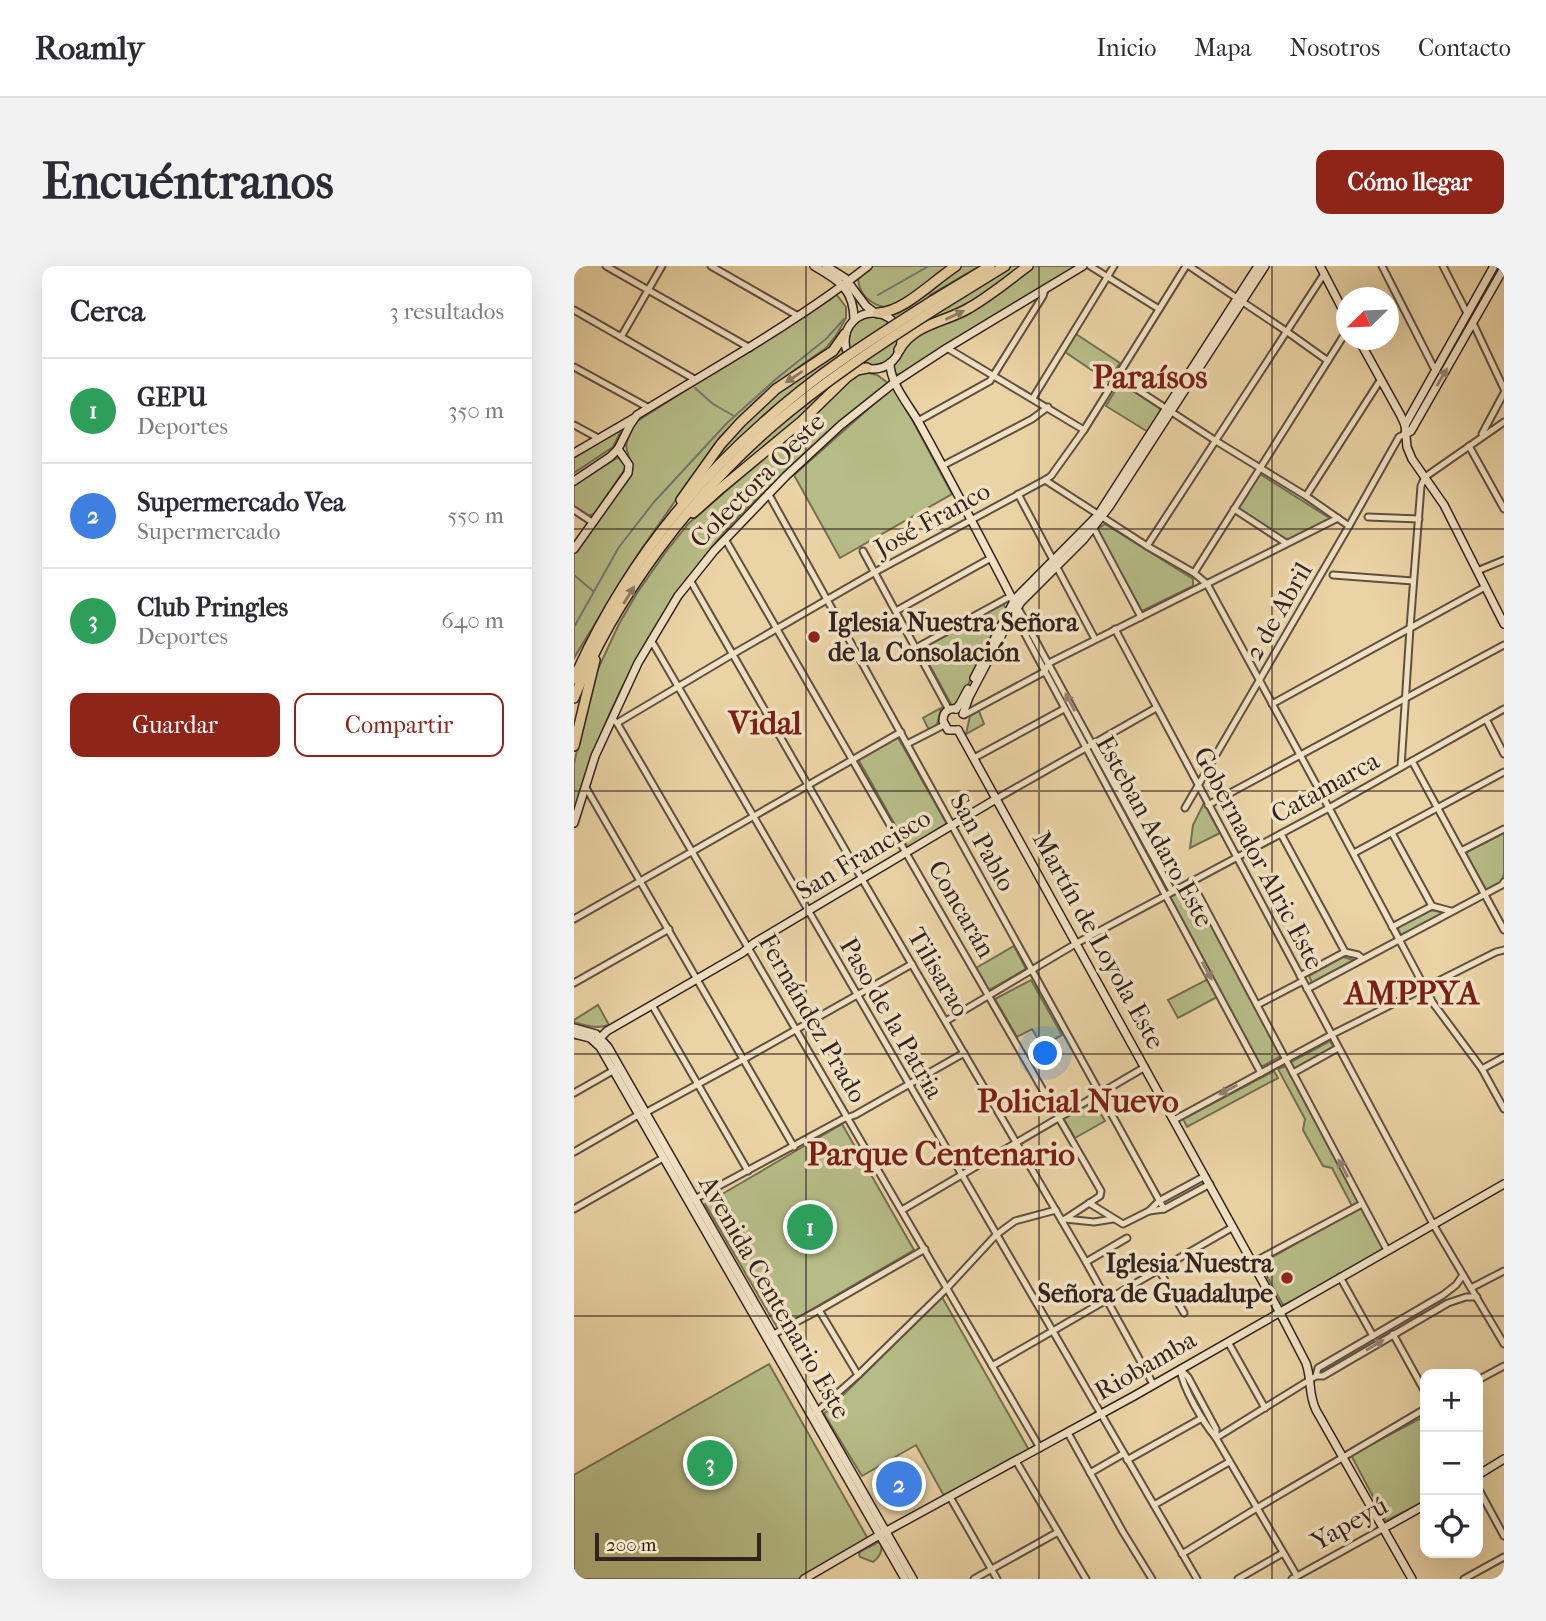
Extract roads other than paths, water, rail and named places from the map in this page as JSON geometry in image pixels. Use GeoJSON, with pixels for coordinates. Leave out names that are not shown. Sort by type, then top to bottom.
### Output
{"type":"FeatureCollection","features":[{"type":"Feature","properties":{"kind":"highway"},"geometry":{"type":"LineString","coordinates":[[876,313],[888,313],[899,308],[956,266]]}},
{"type":"Feature","properties":{"kind":"highway"},"geometry":{"type":"LineString","coordinates":[[664,526],[736,448],[990,266]]}},
{"type":"Feature","properties":{"kind":"highway"},"geometry":{"type":"LineString","coordinates":[[935,304],[1005,266]]}},
{"type":"Feature","properties":{"kind":"highway"},"geometry":{"type":"LineString","coordinates":[[899,350],[915,331],[969,309],[1028,266]]}},
{"type":"Feature","properties":{"kind":"highway"},"geometry":{"type":"LineString","coordinates":[[574,679],[634,568],[721,444],[776,390],[833,351],[845,334]]}},
{"type":"Feature","properties":{"kind":"highway"},"geometry":{"type":"LineString","coordinates":[[674,531],[802,421],[847,377],[857,370],[870,369]]}},
{"type":"Feature","properties":{"kind":"highway"},"geometry":{"type":"LineString","coordinates":[[574,670],[674,531],[768,424]]}},
{"type":"Feature","properties":{"kind":"highway"},"geometry":{"type":"LineString","coordinates":[[574,698],[598,639]]}},
{"type":"Feature","properties":{"kind":"highway"},"geometry":{"type":"LineString","coordinates":[[574,746],[598,639]]}},
{"type":"Feature","properties":{"kind":"street"},"geometry":{"type":"LineString","coordinates":[[606,266],[750,348]]}},
{"type":"Feature","properties":{"kind":"street"},"geometry":{"type":"LineString","coordinates":[[621,337],[662,266]]}},
{"type":"Feature","properties":{"kind":"street"},"geometry":{"type":"LineString","coordinates":[[711,266],[798,316]]}},
{"type":"Feature","properties":{"kind":"street"},"geometry":{"type":"LineString","coordinates":[[814,266],[846,284],[866,306],[891,319],[895,324],[900,337],[899,350],[890,363],[870,369]]}},
{"type":"Feature","properties":{"kind":"street"},"geometry":{"type":"LineString","coordinates":[[826,266],[842,275],[851,300],[854,320]]}},
{"type":"Feature","properties":{"kind":"street"},"geometry":{"type":"LineString","coordinates":[[574,453],[750,348],[846,284],[868,266]]}},
{"type":"Feature","properties":{"kind":"street","name":"Colectora Oeste"},"geometry":{"type":"LineString","coordinates":[[574,823],[595,756],[651,640],[678,596],[725,539],[768,493],[841,425],[895,382],[1083,266]]}},
{"type":"Feature","properties":{"kind":"street"},"geometry":{"type":"LineString","coordinates":[[1090,266],[1159,309]]}},
{"type":"Feature","properties":{"kind":"street"},"geometry":{"type":"LineString","coordinates":[[1033,398],[1114,266]]}},
{"type":"Feature","properties":{"kind":"street"},"geometry":{"type":"LineString","coordinates":[[1187,266],[1328,361]]}},
{"type":"Feature","properties":{"kind":"street","name":"José Franco"},"geometry":{"type":"LineString","coordinates":[[614,721],[678,687],[875,572],[1045,480],[1084,429],[1187,266]]}},
{"type":"Feature","properties":{"kind":"street"},"geometry":{"type":"LineString","coordinates":[[944,725],[944,715],[965,696],[1020,593],[1054,564],[1100,517],[1258,266]]}},
{"type":"Feature","properties":{"kind":"street"},"geometry":{"type":"LineString","coordinates":[[1239,299],[1265,266]]}},
{"type":"Feature","properties":{"kind":"street"},"geometry":{"type":"LineString","coordinates":[[1320,266],[1336,297]]}},
{"type":"Feature","properties":{"kind":"street"},"geometry":{"type":"LineString","coordinates":[[1382,266],[1435,370]]}},
{"type":"Feature","properties":{"kind":"street"},"geometry":{"type":"LineString","coordinates":[[1443,266],[1467,313]]}},
{"type":"Feature","properties":{"kind":"street"},"geometry":{"type":"LineString","coordinates":[[1405,425],[1494,266]]}},
{"type":"Feature","properties":{"kind":"street"},"geometry":{"type":"LineString","coordinates":[[1405,434],[1411,431],[1504,268]]}},
{"type":"Feature","properties":{"kind":"street"},"geometry":{"type":"LineString","coordinates":[[1147,546],[1324,274]]}},
{"type":"Feature","properties":{"kind":"street"},"geometry":{"type":"LineString","coordinates":[[918,421],[987,384],[1043,296],[1045,288]]}},
{"type":"Feature","properties":{"kind":"street"},"geometry":{"type":"LineString","coordinates":[[574,310],[696,380]]}},
{"type":"Feature","properties":{"kind":"street"},"geometry":{"type":"LineString","coordinates":[[876,313],[867,313],[849,326],[845,334],[847,352],[859,365],[895,382]]}},
{"type":"Feature","properties":{"kind":"street"},"geometry":{"type":"LineString","coordinates":[[1473,323],[1504,391],[1481,437]]}},
{"type":"Feature","properties":{"kind":"street"},"geometry":{"type":"LineString","coordinates":[[947,348],[1084,429]]}},
{"type":"Feature","properties":{"kind":"street"},"geometry":{"type":"LineString","coordinates":[[1194,573],[1336,348]]}},
{"type":"Feature","properties":{"kind":"street"},"geometry":{"type":"LineString","coordinates":[[1365,350],[1405,425],[1407,447],[1412,459],[1444,505],[1504,624]]}},
{"type":"Feature","properties":{"kind":"street"},"geometry":{"type":"LineString","coordinates":[[890,363],[895,382]]}},
{"type":"Feature","properties":{"kind":"street"},"geometry":{"type":"LineString","coordinates":[[574,367],[649,408]]}},
{"type":"Feature","properties":{"kind":"street"},"geometry":{"type":"LineString","coordinates":[[1118,377],[1349,526]]}},
{"type":"Feature","properties":{"kind":"street"},"geometry":{"type":"LineString","coordinates":[[1306,496],[1381,379]]}},
{"type":"Feature","properties":{"kind":"street","name":"Esteban Adaro Este"},"geometry":{"type":"LineString","coordinates":[[895,382],[1092,744],[1261,1073]]}},
{"type":"Feature","properties":{"kind":"street"},"geometry":{"type":"LineString","coordinates":[[942,466],[1032,419],[1048,407]]}},
{"type":"Feature","properties":{"kind":"street"},"geometry":{"type":"LineString","coordinates":[[574,481],[618,449],[638,415]]}},
{"type":"Feature","properties":{"kind":"street"},"geometry":{"type":"LineString","coordinates":[[1401,768],[1421,486],[1425,477],[1504,422]]}},
{"type":"Feature","properties":{"kind":"street"},"geometry":{"type":"LineString","coordinates":[[574,425],[598,438]]}},
{"type":"Feature","properties":{"kind":"street","name":"2 de Abril"},"geometry":{"type":"LineString","coordinates":[[1185,808],[1399,437],[1405,434]]}},
{"type":"Feature","properties":{"kind":"street"},"geometry":{"type":"LineString","coordinates":[[1469,446],[1504,509]]}},
{"type":"Feature","properties":{"kind":"street"},"geometry":{"type":"LineString","coordinates":[[574,549],[628,473],[629,465],[618,449]]}},
{"type":"Feature","properties":{"kind":"street"},"geometry":{"type":"LineString","coordinates":[[1045,480],[1100,517],[1194,573],[1207,584],[1354,853],[1424,988],[1482,1069],[1504,1108]]}},
{"type":"Feature","properties":{"kind":"street","name":"San Pablo"},"geometry":{"type":"LineString","coordinates":[[768,493],[1164,1209]]}},
{"type":"Feature","properties":{"kind":"street"},"geometry":{"type":"LineString","coordinates":[[1018,494],[1095,639]]}},
{"type":"Feature","properties":{"kind":"street"},"geometry":{"type":"LineString","coordinates":[[1234,509],[1286,543]]}},
{"type":"Feature","properties":{"kind":"street"},"geometry":{"type":"LineString","coordinates":[[574,510],[592,522]]}},
{"type":"Feature","properties":{"kind":"street"},"geometry":{"type":"LineString","coordinates":[[1368,517],[1419,520]]}},
{"type":"Feature","properties":{"kind":"street"},"geometry":{"type":"LineString","coordinates":[[964,715],[1044,672],[1049,663],[1338,518]]}},
{"type":"Feature","properties":{"kind":"street"},"geometry":{"type":"LineString","coordinates":[[1092,525],[1141,617]]}},
{"type":"Feature","properties":{"kind":"street","name":"Concarán"},"geometry":{"type":"LineString","coordinates":[[725,539],[1101,1191],[1100,1196],[1089,1203]]}},
{"type":"Feature","properties":{"kind":"street"},"geometry":{"type":"LineString","coordinates":[[863,551],[952,709],[964,715]]}},
{"type":"Feature","properties":{"kind":"street"},"geometry":{"type":"LineString","coordinates":[[896,611],[991,558]]}},
{"type":"Feature","properties":{"kind":"street"},"geometry":{"type":"LineString","coordinates":[[1477,571],[1504,560]]}},
{"type":"Feature","properties":{"kind":"street"},"geometry":{"type":"LineString","coordinates":[[1333,575],[1413,581]]}},
{"type":"Feature","properties":{"kind":"street","name":"Tilisarao"},"geometry":{"type":"LineString","coordinates":[[690,580],[1016,1143],[1064,1220],[1153,1384]]}},
{"type":"Feature","properties":{"kind":"street"},"geometry":{"type":"LineString","coordinates":[[1272,704],[1485,587]]}},
{"type":"Feature","properties":{"kind":"street"},"geometry":{"type":"LineString","coordinates":[[916,648],[1014,602]]}},
{"type":"Feature","properties":{"kind":"street"},"geometry":{"type":"LineString","coordinates":[[944,725],[952,731],[964,725],[969,697],[1014,602]]}},
{"type":"Feature","properties":{"kind":"street","name":"Esteban Adaro Este"},"geometry":{"type":"LineString","coordinates":[[1014,602],[1018,623],[1044,672],[1169,893]]}},
{"type":"Feature","properties":{"kind":"street","name":"Gobernador Alric Este"},"geometry":{"type":"LineString","coordinates":[[1115,629],[1433,1224],[1504,1344]]}},
{"type":"Feature","properties":{"kind":"street","name":"Paso de la Patria"},"geometry":{"type":"LineString","coordinates":[[651,640],[1197,1579]]}},
{"type":"Feature","properties":{"kind":"street"},"geometry":{"type":"LineString","coordinates":[[1208,805],[1504,645]]}},
{"type":"Feature","properties":{"kind":"street","name":"San Francisco"},"geometry":{"type":"LineString","coordinates":[[598,1040],[607,1031],[996,799],[1156,708]]}},
{"type":"Feature","properties":{"kind":"street"},"geometry":{"type":"LineString","coordinates":[[974,758],[1065,709]]}},
{"type":"Feature","properties":{"kind":"street","name":"Catamarca"},"geometry":{"type":"LineString","coordinates":[[946,1021],[1077,943],[1282,834],[1504,709]]}},
{"type":"Feature","properties":{"kind":"street"},"geometry":{"type":"LineString","coordinates":[[1486,719],[1504,754]]}},
{"type":"Feature","properties":{"kind":"street","name":"Fernández Prado"},"geometry":{"type":"LineString","coordinates":[[614,721],[749,947],[1040,1448]]}},
{"type":"Feature","properties":{"kind":"street"},"geometry":{"type":"LineString","coordinates":[[907,744],[944,725]]}},
{"type":"Feature","properties":{"kind":"street","name":"Martín de Loyola Este"},"geometry":{"type":"LineString","coordinates":[[958,730],[1279,1311],[1313,1378],[1309,1391],[1311,1401],[1412,1579]]}},
{"type":"Feature","properties":{"kind":"street"},"geometry":{"type":"LineString","coordinates":[[574,919],[901,732]]}},
{"type":"Feature","properties":{"kind":"street"},"geometry":{"type":"LineString","coordinates":[[1412,761],[1504,930]]}},
{"type":"Feature","properties":{"kind":"street"},"geometry":{"type":"LineString","coordinates":[[1354,853],[1504,772]]}},
{"type":"Feature","properties":{"kind":"street"},"geometry":{"type":"LineString","coordinates":[[585,785],[794,1147]]}},
{"type":"Feature","properties":{"kind":"street"},"geometry":{"type":"LineString","coordinates":[[1461,851],[1504,829]]}},
{"type":"Feature","properties":{"kind":"street"},"geometry":{"type":"LineString","coordinates":[[1392,832],[1433,906]]}},
{"type":"Feature","properties":{"kind":"street"},"geometry":{"type":"LineString","coordinates":[[1282,834],[1345,952]]}},
{"type":"Feature","properties":{"kind":"street","name":"Esteban Adaro Este"},"geometry":{"type":"LineString","coordinates":[[1191,881],[1387,1250]]}},
{"type":"Feature","properties":{"kind":"street"},"geometry":{"type":"LineString","coordinates":[[1307,989],[1504,882]]}},
{"type":"Feature","properties":{"kind":"street"},"geometry":{"type":"LineString","coordinates":[[1392,927],[1433,906],[1451,911]]}},
{"type":"Feature","properties":{"kind":"street"},"geometry":{"type":"LineString","coordinates":[[574,983],[669,929]]}},
{"type":"Feature","properties":{"kind":"street"},"geometry":{"type":"LineString","coordinates":[[1174,1120],[1331,1035],[1504,950]]}},
{"type":"Feature","properties":{"kind":"street"},"geometry":{"type":"LineString","coordinates":[[1257,1005],[1345,952],[1358,954],[1363,958]]}},
{"type":"Feature","properties":{"kind":"street"},"geometry":{"type":"LineString","coordinates":[[574,1152],[912,964]]}},
{"type":"Feature","properties":{"kind":"street"},"geometry":{"type":"LineString","coordinates":[[652,1004],[748,1171]]}},
{"type":"Feature","properties":{"kind":"street"},"geometry":{"type":"LineString","coordinates":[[574,1028],[589,1031],[598,1040]]}},
{"type":"Feature","properties":{"kind":"street"},"geometry":{"type":"LineString","coordinates":[[574,1034],[598,1040]]}},
{"type":"Feature","properties":{"kind":"street","name":"Avenida Centenario Este"},"geometry":{"type":"LineString","coordinates":[[598,1040],[608,1047],[616,1069],[691,1200],[883,1534],[913,1579]]}},
{"type":"Feature","properties":{"kind":"street"},"geometry":{"type":"LineString","coordinates":[[1293,1073],[1338,1048]]}},
{"type":"Feature","properties":{"kind":"street"},"geometry":{"type":"LineString","coordinates":[[691,1200],[855,1115],[964,1053]]}},
{"type":"Feature","properties":{"kind":"street"},"geometry":{"type":"LineString","coordinates":[[1482,1069],[1504,1057]]}},
{"type":"Feature","properties":{"kind":"street"},"geometry":{"type":"LineString","coordinates":[[902,1210],[1145,1067]]}},
{"type":"Feature","properties":{"kind":"street"},"geometry":{"type":"LineString","coordinates":[[574,1093],[616,1069]]}},
{"type":"Feature","properties":{"kind":"street","name":"Avenida Centenario Este"},"geometry":{"type":"LineString","coordinates":[[642,1114],[663,1158],[691,1200]]}},
{"type":"Feature","properties":{"kind":"street"},"geometry":{"type":"LineString","coordinates":[[574,1209],[663,1158]]}},
{"type":"Feature","properties":{"kind":"street"},"geometry":{"type":"LineString","coordinates":[[1149,1212],[1159,1201],[1205,1175]]}},
{"type":"Feature","properties":{"kind":"street"},"geometry":{"type":"LineString","coordinates":[[1064,1220],[1089,1203],[1123,1224],[1149,1212],[1164,1209],[1209,1184]]}},
{"type":"Feature","properties":{"kind":"street","name":"Riobamba"},"geometry":{"type":"LineString","coordinates":[[804,1579],[1101,1415],[1504,1184]]}},
{"type":"Feature","properties":{"kind":"street"},"geometry":{"type":"LineString","coordinates":[[1252,1263],[1362,1204]]}},
{"type":"Feature","properties":{"kind":"street"},"geometry":{"type":"LineString","coordinates":[[814,1414],[859,1375],[996,1235],[1015,1221],[1056,1210]]}},
{"type":"Feature","properties":{"kind":"street"},"geometry":{"type":"LineString","coordinates":[[1064,1220],[1094,1222],[1113,1219]]}},
{"type":"Feature","properties":{"kind":"street"},"geometry":{"type":"LineString","coordinates":[[992,1366],[1233,1227]]}},
{"type":"Feature","properties":{"kind":"street"},"geometry":{"type":"LineString","coordinates":[[1086,1262],[1127,1238]]}},
{"type":"Feature","properties":{"kind":"street"},"geometry":{"type":"LineString","coordinates":[[770,1336],[925,1249]]}},
{"type":"Feature","properties":{"kind":"street"},"geometry":{"type":"LineString","coordinates":[[1159,1270],[1184,1313]]}},
{"type":"Feature","properties":{"kind":"street"},"geometry":{"type":"LineString","coordinates":[[1471,1288],[1504,1271]]}},
{"type":"Feature","properties":{"kind":"street"},"geometry":{"type":"LineString","coordinates":[[1313,1378],[1318,1368],[1443,1295],[1456,1285],[1463,1275]]}},
{"type":"Feature","properties":{"kind":"street"},"geometry":{"type":"LineString","coordinates":[[1340,1278],[1373,1336]]}},
{"type":"Feature","properties":{"kind":"street"},"geometry":{"type":"LineString","coordinates":[[1443,1295],[1448,1303]]}},
{"type":"Feature","properties":{"kind":"street"},"geometry":{"type":"LineString","coordinates":[[1216,1438],[1313,1378],[1323,1376],[1448,1303],[1466,1297],[1477,1297]]}},
{"type":"Feature","properties":{"kind":"street"},"geometry":{"type":"LineString","coordinates":[[819,1310],[859,1375]]}},
{"type":"Feature","properties":{"kind":"street"},"geometry":{"type":"LineString","coordinates":[[1394,1334],[1420,1383]]}},
{"type":"Feature","properties":{"kind":"street"},"geometry":{"type":"LineString","coordinates":[[1228,1342],[1265,1408]]}},
{"type":"Feature","properties":{"kind":"street"},"geometry":{"type":"LineString","coordinates":[[1483,1377],[1504,1366]]}},
{"type":"Feature","properties":{"kind":"street"},"geometry":{"type":"LineString","coordinates":[[1180,1369],[1182,1380],[1202,1418],[1257,1508],[1295,1578]]}},
{"type":"Feature","properties":{"kind":"street"},"geometry":{"type":"LineString","coordinates":[[1180,1369],[1188,1377],[1216,1429],[1216,1438]]}},
{"type":"Feature","properties":{"kind":"street"},"geometry":{"type":"LineString","coordinates":[[1182,1554],[1420,1412]]}},
{"type":"Feature","properties":{"kind":"street"},"geometry":{"type":"LineString","coordinates":[[1090,1473],[1202,1418]]}},
{"type":"Feature","properties":{"kind":"street"},"geometry":{"type":"LineString","coordinates":[[1068,1433],[1152,1579]]}},
{"type":"Feature","properties":{"kind":"street"},"geometry":{"type":"LineString","coordinates":[[1483,1472],[1504,1459]]}},
{"type":"Feature","properties":{"kind":"street"},"geometry":{"type":"LineString","coordinates":[[1016,1461],[1086,1579]]}},
{"type":"Feature","properties":{"kind":"street"},"geometry":{"type":"LineString","coordinates":[[1154,1505],[1229,1462]]}},
{"type":"Feature","properties":{"kind":"street"},"geometry":{"type":"LineString","coordinates":[[1482,1495],[1504,1536]]}},
{"type":"Feature","properties":{"kind":"street"},"geometry":{"type":"LineString","coordinates":[[950,1497],[997,1579]]}},
{"type":"Feature","properties":{"kind":"street","name":"Yapeyú"},"geometry":{"type":"LineString","coordinates":[[1295,1578],[1420,1508]]}},
{"type":"Feature","properties":{"kind":"street"},"geometry":{"type":"LineString","coordinates":[[974,1579],[1058,1532]]}},
{"type":"Feature","properties":{"kind":"street","name":"Avenida Centenario Este"},"geometry":{"type":"LineString","coordinates":[[883,1534],[905,1579]]}},
{"type":"Feature","properties":{"kind":"street"},"geometry":{"type":"LineString","coordinates":[[1238,1579],[1283,1553]]}},
{"type":"Feature","properties":{"kind":"street"},"geometry":{"type":"LineString","coordinates":[[1464,1579],[1504,1557]]}},
{"type":"Feature","properties":{"kind":"waterway"},"geometry":{"type":"LineString","coordinates":[[878,295],[929,266]]}},
{"type":"Feature","properties":{"kind":"waterway"},"geometry":{"type":"LineString","coordinates":[[1408,428],[1500,266]]}},
{"type":"Feature","properties":{"kind":"waterway"},"geometry":{"type":"LineString","coordinates":[[574,627],[619,547],[654,502],[727,423],[826,339],[844,319]]}},
{"type":"Feature","properties":{"kind":"waterway"},"geometry":{"type":"LineString","coordinates":[[695,388],[713,404],[734,416]]}},
{"type":"Feature","properties":{"kind":"waterway"},"geometry":{"type":"LineString","coordinates":[[574,575],[593,591]]}},
{"type":"Feature","properties":{"kind":"place","name":"Iglesia Nuestra Señora de la Consolación"},"geometry":{"type":"Point","coordinates":[814,637]}},
{"type":"Feature","properties":{"kind":"place","name":"GEPU"},"geometry":{"type":"Point","coordinates":[810,1227]}},
{"type":"Feature","properties":{"kind":"place","name":"Iglesia Nuestra Señora de Guadalupe"},"geometry":{"type":"Point","coordinates":[1287,1278]}},
{"type":"Feature","properties":{"kind":"place","name":"Club Pringles"},"geometry":{"type":"Point","coordinates":[710,1463]}},
{"type":"Feature","properties":{"kind":"place","name":"Supermercado Vea"},"geometry":{"type":"Point","coordinates":[899,1484]}},
{"type":"Feature","properties":{"kind":"district","name":"Paraísos"},"geometry":{"type":"Point","coordinates":[1150,376]}},
{"type":"Feature","properties":{"kind":"district","name":"Vidal"},"geometry":{"type":"Point","coordinates":[765,722]}},
{"type":"Feature","properties":{"kind":"district","name":"AMPPYA"},"geometry":{"type":"Point","coordinates":[1412,992]}},
{"type":"Feature","properties":{"kind":"district","name":"Policial Nuevo"},"geometry":{"type":"Point","coordinates":[1078,1100]}},
{"type":"Feature","properties":{"kind":"district","name":"Parque Centenario"},"geometry":{"type":"Point","coordinates":[941,1153]}}]}
